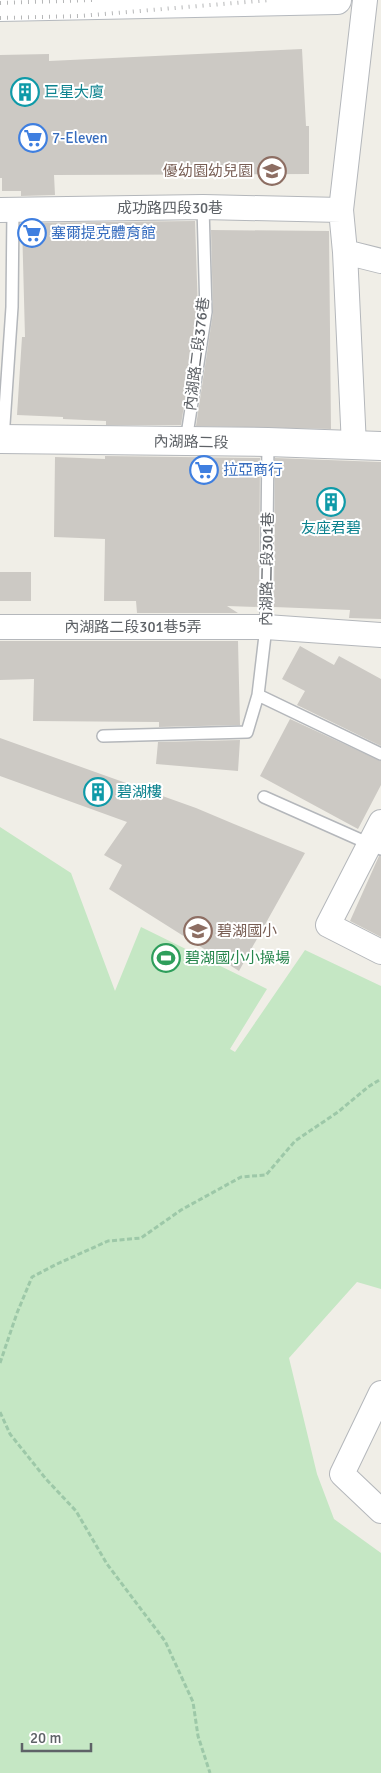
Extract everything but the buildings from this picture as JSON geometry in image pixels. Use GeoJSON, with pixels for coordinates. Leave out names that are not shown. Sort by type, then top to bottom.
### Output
{"type":"FeatureCollection","features":[{"type":"Feature","properties":{"kind":"street"},"geometry":{"type":"LineString","coordinates":[[0,6],[336,0]]}},
{"type":"Feature","properties":{"kind":"street"},"geometry":{"type":"LineString","coordinates":[[354,446],[346,252],[341,210],[365,0]]}},
{"type":"Feature","properties":{"kind":"street","name":"成功路四段30巷"},"geometry":{"type":"LineString","coordinates":[[6,210],[203,207],[341,210]]}},
{"type":"Feature","properties":{"kind":"street"},"geometry":{"type":"LineString","coordinates":[[346,252],[381,261]]}},
{"type":"Feature","properties":{"kind":"street","name":"內湖路二段"},"geometry":{"type":"LineString","coordinates":[[2,439],[268,442],[381,446]]}},
{"type":"Feature","properties":{"kind":"street","name":"內湖路二段301巷5弄"},"geometry":{"type":"LineString","coordinates":[[0,627],[266,627],[381,635]]}},
{"type":"Feature","properties":{"kind":"street"},"geometry":{"type":"LineString","coordinates":[[381,822],[375,846],[328,925],[381,952]]}},
{"type":"Feature","properties":{"kind":"street"},"geometry":{"type":"LineString","coordinates":[[381,1394],[342,1474],[381,1511]]}},
{"type":"Feature","properties":{"kind":"lane","name":"內湖路二段376巷"},"geometry":{"type":"LineString","coordinates":[[186,441],[206,312],[203,207]]}},
{"type":"Feature","properties":{"kind":"lane"},"geometry":{"type":"LineString","coordinates":[[2,439],[12,308],[6,210]]}},
{"type":"Feature","properties":{"kind":"lane"},"geometry":{"type":"LineString","coordinates":[[0,308],[12,308]]}},
{"type":"Feature","properties":{"kind":"lane","name":"內湖路二段301巷"},"geometry":{"type":"LineString","coordinates":[[103,736],[248,732],[258,696],[266,627],[268,442]]}},
{"type":"Feature","properties":{"kind":"lane"},"geometry":{"type":"LineString","coordinates":[[258,696],[381,754]]}},
{"type":"Feature","properties":{"kind":"lane"},"geometry":{"type":"LineString","coordinates":[[264,797],[375,846]]}},
{"type":"Feature","properties":{"kind":"path"},"geometry":{"type":"LineString","coordinates":[[0,1363],[17,1313],[32,1277],[108,1242],[141,1238],[181,1210],[241,1176],[266,1175],[295,1141],[338,1112],[381,1079]]}},
{"type":"Feature","properties":{"kind":"path"},"geometry":{"type":"LineString","coordinates":[[0,1412],[10,1434],[46,1479],[76,1512],[107,1564],[165,1641],[193,1702],[198,1736],[210,1773]]}},
{"type":"Feature","properties":{"kind":"green space"},"geometry":{"type":"Polygon","coordinates":[[[0,827],[71,873],[115,991],[141,927],[267,989],[230,1049],[235,1052],[305,950],[381,986],[381,1289],[357,1282],[289,1358],[317,1474],[334,1519],[381,1553],[381,1773],[0,1773],[0,827]]]}},
{"type":"Feature","properties":{"kind":"railway"},"geometry":{"type":"LineString","coordinates":[[0,3],[92,0]]}},
{"type":"Feature","properties":{"kind":"railway"},"geometry":{"type":"LineString","coordinates":[[0,18],[80,16],[270,0]]}},
{"type":"Feature","properties":{"kind":"place","name":"巨星大廈"},"geometry":{"type":"Point","coordinates":[25,92]}},
{"type":"Feature","properties":{"kind":"place","name":"7-Eleven"},"geometry":{"type":"Point","coordinates":[33,138]}},
{"type":"Feature","properties":{"kind":"place","name":"優幼園幼兒園"},"geometry":{"type":"Point","coordinates":[272,171]}},
{"type":"Feature","properties":{"kind":"place","name":"塞爾提克體育館"},"geometry":{"type":"Point","coordinates":[32,233]}},
{"type":"Feature","properties":{"kind":"place","name":"拉亞商行"},"geometry":{"type":"Point","coordinates":[204,470]}},
{"type":"Feature","properties":{"kind":"place","name":"友座君碧"},"geometry":{"type":"Point","coordinates":[331,502]}},
{"type":"Feature","properties":{"kind":"place","name":"碧湖樓"},"geometry":{"type":"Point","coordinates":[98,792]}},
{"type":"Feature","properties":{"kind":"place","name":"碧湖國小"},"geometry":{"type":"Point","coordinates":[198,931]}},
{"type":"Feature","properties":{"kind":"place","name":"碧湖國小小操場"},"geometry":{"type":"Point","coordinates":[166,958]}}]}
